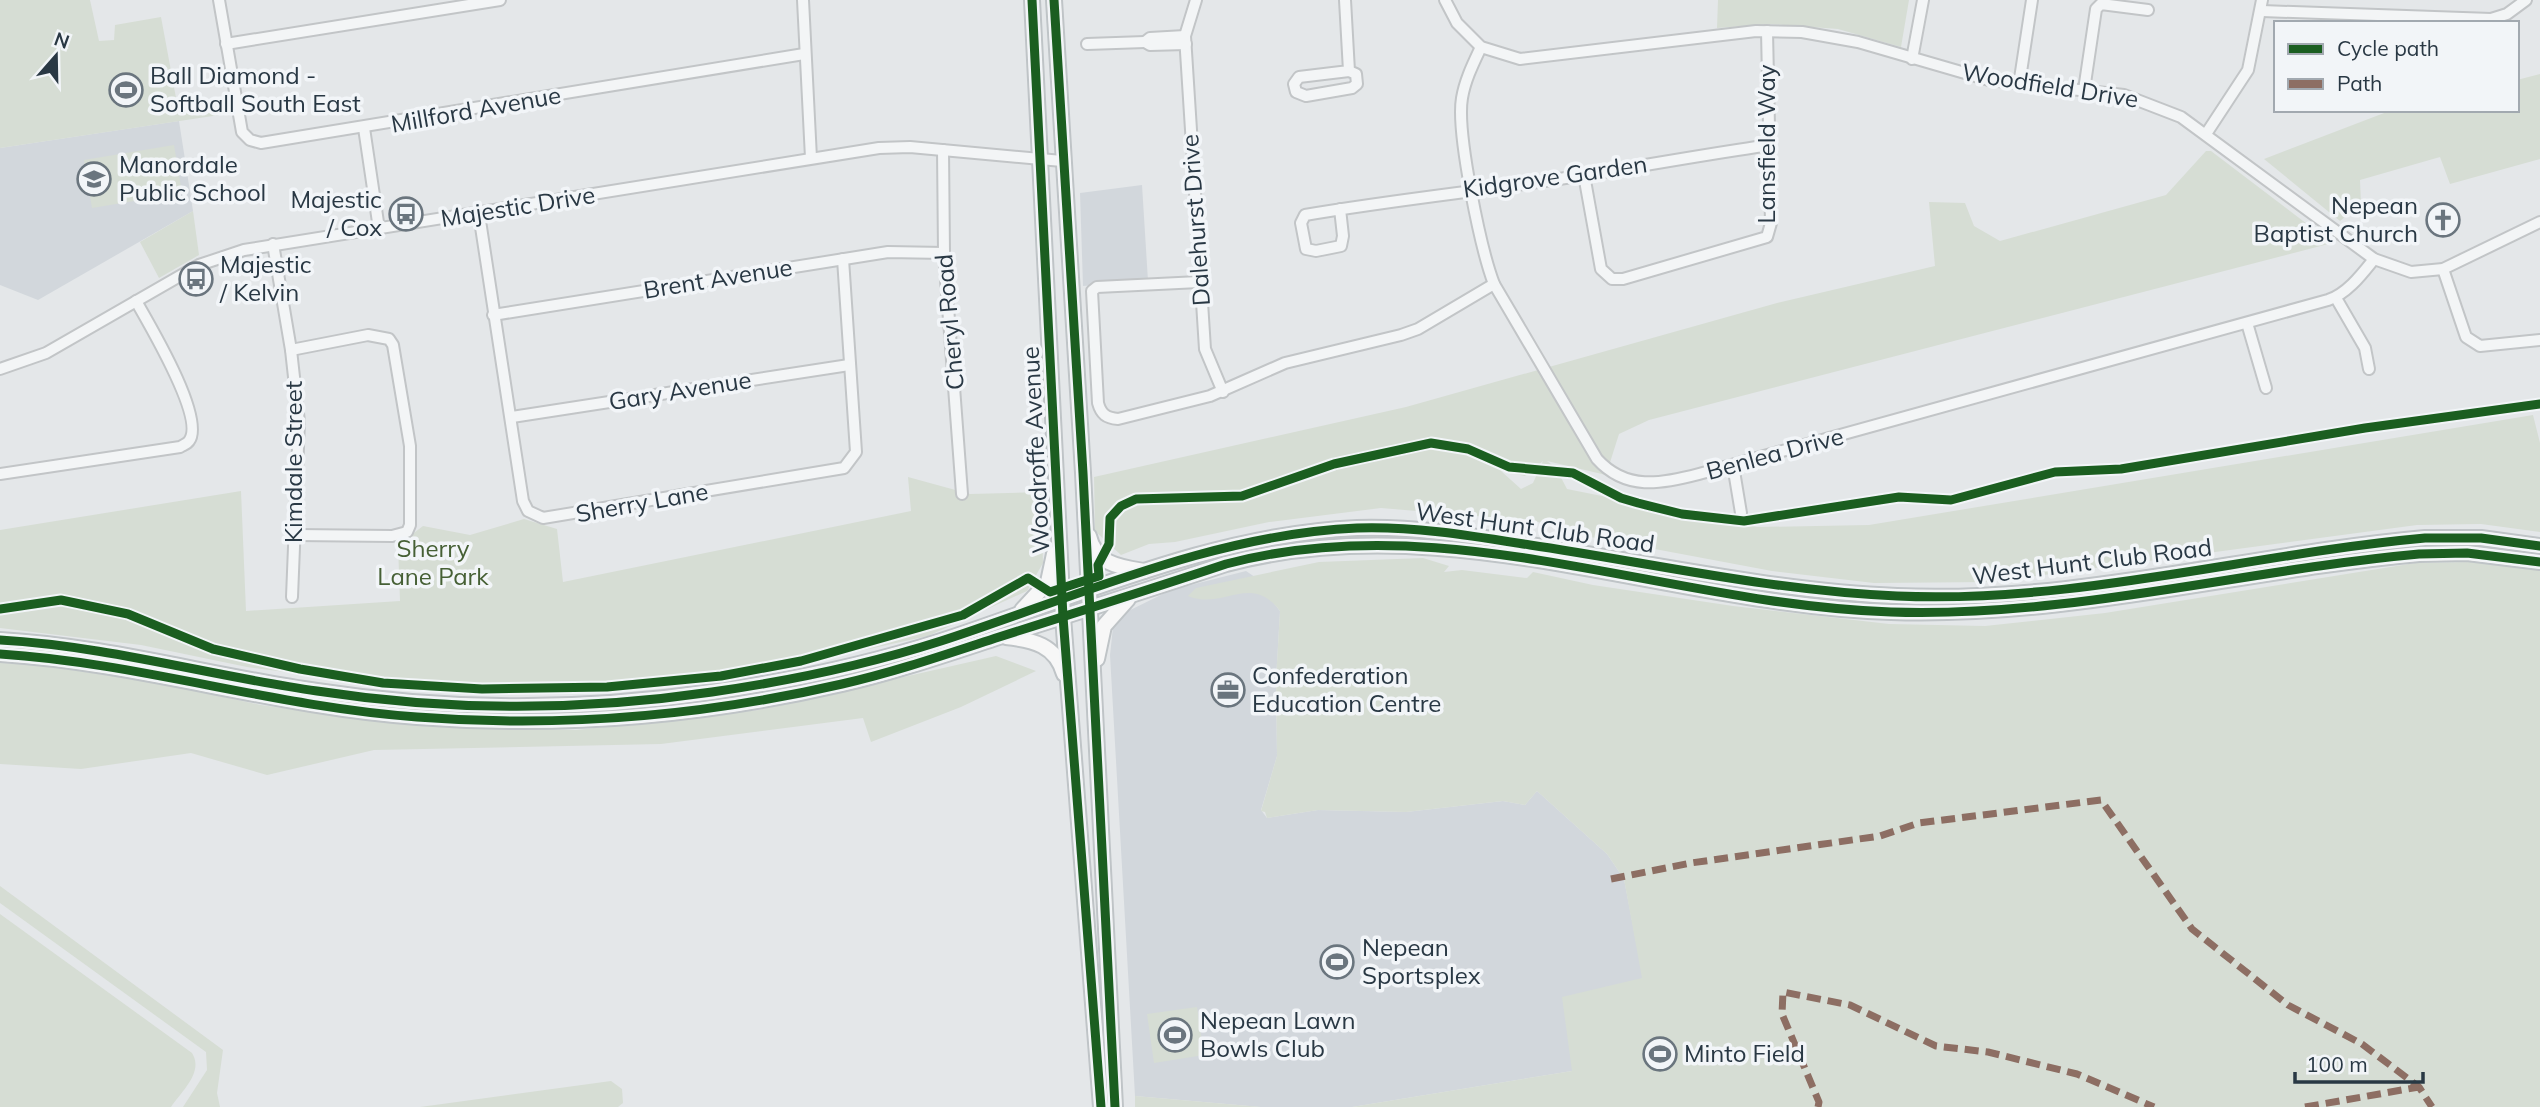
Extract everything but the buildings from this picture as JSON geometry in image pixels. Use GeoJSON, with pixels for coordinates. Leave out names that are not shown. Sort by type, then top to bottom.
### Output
{"type":"FeatureCollection","features":[{"type":"Feature","properties":{"kind":"main road","name":"Woodroffe Avenue"},"geometry":{"type":"LineString","coordinates":[[1032,0],[1063,617],[1101,1107]]}},
{"type":"Feature","properties":{"kind":"main road","name":"Woodroffe Avenue"},"geometry":{"type":"LineString","coordinates":[[1055,0],[1115,1107]]}},
{"type":"Feature","properties":{"kind":"main road"},"geometry":{"type":"LineString","coordinates":[[1047,268],[1069,267]]}},
{"type":"Feature","properties":{"kind":"main road"},"geometry":{"type":"LineString","coordinates":[[1084,511],[1091,546],[1098,555],[1112,565],[1149,572]]}},
{"type":"Feature","properties":{"kind":"main road"},"geometry":{"type":"LineString","coordinates":[[1018,614],[1048,582],[1059,518]]}},
{"type":"Feature","properties":{"kind":"main road","name":"West Hunt Club Road"},"geometry":{"type":"LineString","coordinates":[[0,640],[100,650],[340,695],[480,706],[529,706],[654,699],[775,682],[883,658],[1062,599],[1270,537],[1318,531],[1395,528],[1464,535],[1836,592],[1900,597],[1989,596],[2076,587],[2378,542],[2481,538],[2540,546]]}},
{"type":"Feature","properties":{"kind":"main road","name":"West Hunt Club Road"},"geometry":{"type":"LineString","coordinates":[[0,654],[88,663],[247,695],[341,710],[428,718],[529,722],[654,715],[766,699],[880,675],[1260,555],[1332,545],[1371,543],[1464,550],[1770,599],[1889,612],[1993,612],[2419,554],[2467,553],[2540,562]]}},
{"type":"Feature","properties":{"kind":"main road"},"geometry":{"type":"LineString","coordinates":[[1092,681],[1104,626],[1132,595]]}},
{"type":"Feature","properties":{"kind":"main road"},"geometry":{"type":"LineString","coordinates":[[1001,637],[1031,640],[1052,651],[1061,666],[1069,694]]}},
{"type":"Feature","properties":{"kind":"main road"},"geometry":{"type":"LineString","coordinates":[[1084,868],[1101,867]]}},
{"type":"Feature","properties":{"kind":"street","name":"Millford Avenue"},"geometry":{"type":"LineString","coordinates":[[219,0],[242,132],[250,140],[261,143],[804,54]]}},
{"type":"Feature","properties":{"kind":"street"},"geometry":{"type":"LineString","coordinates":[[226,44],[500,0]]}},
{"type":"Feature","properties":{"kind":"street"},"geometry":{"type":"LineString","coordinates":[[803,0],[811,158]]}},
{"type":"Feature","properties":{"kind":"street","name":"Dalehurst Drive"},"geometry":{"type":"LineString","coordinates":[[1196,0],[1186,40],[1199,282],[1205,349],[1223,392]]}},
{"type":"Feature","properties":{"kind":"street"},"geometry":{"type":"LineString","coordinates":[[1345,0],[1349,71]]}},
{"type":"Feature","properties":{"kind":"street","name":"Woodfield Drive"},"geometry":{"type":"LineString","coordinates":[[1445,0],[1457,23],[1481,47],[1520,59],[1767,31],[1802,32],[1858,42],[1989,80],[2084,90],[2144,100],[2181,117],[2206,134],[2374,259],[2411,272],[2443,269],[2540,222]]}},
{"type":"Feature","properties":{"kind":"street"},"geometry":{"type":"LineString","coordinates":[[1912,59],[1923,0]]}},
{"type":"Feature","properties":{"kind":"street"},"geometry":{"type":"LineString","coordinates":[[2019,85],[2032,0]]}},
{"type":"Feature","properties":{"kind":"street"},"geometry":{"type":"LineString","coordinates":[[2206,134],[2248,70],[2262,5],[2351,18],[2491,19],[2507,14],[2525,0]]}},
{"type":"Feature","properties":{"kind":"street"},"geometry":{"type":"LineString","coordinates":[[2084,90],[2096,9],[2101,4],[2108,3],[2148,10]]}},
{"type":"Feature","properties":{"kind":"street","name":"Lansfield Way"},"geometry":{"type":"LineString","coordinates":[[1584,175],[1601,269],[1612,279],[1623,279],[1767,237],[1771,223],[1767,31]]}},
{"type":"Feature","properties":{"kind":"street"},"geometry":{"type":"LineString","coordinates":[[1087,44],[1145,42],[1150,38],[1186,40]]}},
{"type":"Feature","properties":{"kind":"street","name":"Benlea Drive"},"geometry":{"type":"LineString","coordinates":[[1481,47],[1468,74],[1461,108],[1484,257],[1494,284],[1597,459],[1614,475],[1663,484],[2336,298]]}},
{"type":"Feature","properties":{"kind":"street"},"geometry":{"type":"LineString","coordinates":[[1349,71],[1356,74],[1358,80],[1352,88],[1306,96],[1296,92],[1294,84],[1299,77],[1349,71]]}},
{"type":"Feature","properties":{"kind":"street"},"geometry":{"type":"LineString","coordinates":[[364,128],[379,229]]}},
{"type":"Feature","properties":{"kind":"street","name":"Kidgrove Garden"},"geometry":{"type":"LineString","coordinates":[[1340,209],[1343,236],[1341,246],[1316,251],[1306,249],[1301,223],[1305,215],[1340,209],[1473,189],[1584,175],[1770,145]]}},
{"type":"Feature","properties":{"kind":"street","name":"Majestic Drive"},"geometry":{"type":"LineString","coordinates":[[0,369],[46,354],[199,265],[273,244],[479,214],[879,148],[943,150],[1062,161]]}},
{"type":"Feature","properties":{"kind":"street","name":"Cheryl Road"},"geometry":{"type":"LineString","coordinates":[[943,150],[944,253],[962,494]]}},
{"type":"Feature","properties":{"kind":"street","name":"Sherry Lane"},"geometry":{"type":"LineString","coordinates":[[479,214],[523,501],[528,511],[543,518],[844,468],[856,452],[843,259]]}},
{"type":"Feature","properties":{"kind":"street","name":"Kimdale Street"},"geometry":{"type":"LineString","coordinates":[[273,244],[291,350],[299,422],[292,597]]}},
{"type":"Feature","properties":{"kind":"street","name":"Brent Avenue"},"geometry":{"type":"LineString","coordinates":[[493,315],[888,252],[944,253]]}},
{"type":"Feature","properties":{"kind":"street"},"geometry":{"type":"LineString","coordinates":[[2369,369],[2365,348],[2336,298],[2374,259]]}},
{"type":"Feature","properties":{"kind":"street"},"geometry":{"type":"LineString","coordinates":[[2443,269],[2466,337],[2480,346],[2540,340]]}},
{"type":"Feature","properties":{"kind":"street"},"geometry":{"type":"LineString","coordinates":[[1199,282],[1097,287],[1092,290],[1098,403],[1101,412],[1108,418],[1118,419],[1223,392],[1285,363],[1418,329],[1494,284]]}},
{"type":"Feature","properties":{"kind":"street"},"geometry":{"type":"LineString","coordinates":[[0,474],[180,447],[189,441],[192,433],[185,393],[136,301]]}},
{"type":"Feature","properties":{"kind":"street"},"geometry":{"type":"LineString","coordinates":[[2247,323],[2266,388]]}},
{"type":"Feature","properties":{"kind":"street"},"geometry":{"type":"LineString","coordinates":[[291,350],[368,335],[389,338],[393,345],[410,446],[410,525],[407,532],[392,536],[296,535]]}},
{"type":"Feature","properties":{"kind":"street","name":"Gary Avenue"},"geometry":{"type":"LineString","coordinates":[[512,417],[849,365]]}},
{"type":"Feature","properties":{"kind":"street"},"geometry":{"type":"LineString","coordinates":[[1733,465],[1741,513]]}},
{"type":"Feature","properties":{"kind":"shaded area","name":"Manordale Public School"},"geometry":{"type":"Polygon","coordinates":[[[179,121],[193,211],[38,300],[0,285],[0,148],[179,121]]]}},
{"type":"Feature","properties":{"kind":"shaded area"},"geometry":{"type":"Polygon","coordinates":[[[1142,185],[1148,281],[1083,286],[1080,193],[1142,185]]]}},
{"type":"Feature","properties":{"kind":"shaded area"},"geometry":{"type":"Polygon","coordinates":[[[1246,571],[1280,594],[1269,597],[1280,611],[1276,680],[1277,756],[1261,810],[1267,818],[1318,810],[1406,812],[1503,801],[1525,805],[1537,791],[1607,854],[1624,879],[1643,978],[1572,1071],[1352,1107],[1261,1107],[1135,1096],[1110,655],[1114,618],[1171,590],[1246,571]]]}},
{"type":"Feature","properties":{"kind":"green space"},"geometry":{"type":"Polygon","coordinates":[[[0,0],[90,0],[99,41],[114,40],[115,25],[161,17],[179,114],[225,108],[226,114],[0,148],[0,0]]]}},
{"type":"Feature","properties":{"kind":"green space"},"geometry":{"type":"Polygon","coordinates":[[[1718,0],[1909,0],[1901,47],[1838,29],[1771,24],[1717,28],[1718,0]]]}},
{"type":"Feature","properties":{"kind":"green space"},"geometry":{"type":"Polygon","coordinates":[[[2540,74],[2540,159],[2450,184],[2440,157],[2360,180],[2361,204],[2340,221],[2264,159],[2387,112],[2519,112],[2519,79],[2540,74]]]}},
{"type":"Feature","properties":{"kind":"green space"},"geometry":{"type":"Polygon","coordinates":[[[174,145],[182,193],[92,208],[84,160],[174,145]]]}},
{"type":"Feature","properties":{"kind":"green space"},"geometry":{"type":"Polygon","coordinates":[[[2206,151],[2211,151],[2332,243],[1649,420],[1619,434],[1606,475],[1547,461],[1556,468],[1567,489],[1757,527],[1869,525],[2533,415],[2540,443],[2540,532],[2481,524],[2417,525],[1990,582],[1874,583],[1772,571],[1580,535],[1535,521],[1381,508],[1269,522],[1175,542],[1149,544],[1121,555],[1095,531],[1094,477],[1406,407],[1777,303],[1935,266],[1929,202],[1965,203],[1974,226],[2000,241],[2166,195],[2206,151]],[[1543,461],[1525,476],[1501,471],[1521,489],[1533,483],[1543,461]]]}},
{"type":"Feature","properties":{"kind":"green space"},"geometry":{"type":"Polygon","coordinates":[[[193,211],[199,255],[159,278],[140,242],[193,211]]]}},
{"type":"Feature","properties":{"kind":"green space","name":"Sherry Lane Park"},"geometry":{"type":"Polygon","coordinates":[[[908,477],[970,494],[1041,492],[1043,563],[1027,591],[928,636],[751,675],[538,693],[426,690],[247,667],[141,645],[0,628],[0,530],[241,491],[246,611],[400,601],[398,545],[423,526],[470,535],[524,519],[557,529],[563,582],[911,511],[908,477]]]}},
{"type":"Feature","properties":{"kind":"green space"},"geometry":{"type":"Polygon","coordinates":[[[1399,533],[1533,551],[1532,555],[1432,542],[1357,539],[1332,540],[1237,554],[1247,549],[1318,535],[1399,533]]]}},
{"type":"Feature","properties":{"kind":"green space"},"geometry":{"type":"Polygon","coordinates":[[[2467,542],[2540,550],[2540,557],[2483,549],[2076,598],[1925,608],[1794,598],[1536,557],[1537,552],[1918,602],[2390,546],[2467,542]]]}},
{"type":"Feature","properties":{"kind":"green space"},"geometry":{"type":"Polygon","coordinates":[[[1423,558],[1449,566],[1444,572],[1462,570],[1527,578],[1533,572],[1593,585],[1733,606],[1889,624],[1985,626],[2105,613],[2415,563],[2471,562],[2540,569],[2540,1107],[1352,1107],[1572,1071],[1562,997],[1642,978],[1624,879],[1607,854],[1537,791],[1525,805],[1503,801],[1406,812],[1318,810],[1267,818],[1265,812],[1261,811],[1277,756],[1276,680],[1280,611],[1258,594],[1236,594],[1213,599],[1188,596],[1196,588],[1319,562],[1423,558]]]}},
{"type":"Feature","properties":{"kind":"green space"},"geometry":{"type":"Polygon","coordinates":[[[996,656],[1036,671],[961,707],[871,742],[863,718],[661,744],[374,750],[267,775],[191,753],[81,769],[0,764],[0,663],[30,664],[154,682],[261,705],[397,724],[576,730],[759,710],[996,656]]]}},
{"type":"Feature","properties":{"kind":"green space"},"geometry":{"type":"Polygon","coordinates":[[[0,886],[223,1050],[217,1093],[220,1107],[183,1107],[207,1070],[206,1052],[0,903],[0,886]]]}},
{"type":"Feature","properties":{"kind":"green space"},"geometry":{"type":"Polygon","coordinates":[[[0,914],[192,1053],[195,1060],[194,1074],[171,1107],[0,1107],[0,914]]]}},
{"type":"Feature","properties":{"kind":"green space","name":"Nepean Lawn Bowls Club"},"geometry":{"type":"Polygon","coordinates":[[[1197,1007],[1204,1055],[1154,1063],[1147,1014],[1197,1007]]]}},
{"type":"Feature","properties":{"kind":"green space"},"geometry":{"type":"Polygon","coordinates":[[[611,1081],[622,1089],[623,1103],[618,1107],[420,1107],[611,1081]]]}},
{"type":"Feature","properties":{"kind":"green space"},"geometry":{"type":"Polygon","coordinates":[[[1135,1096],[1261,1107],[1135,1107],[1135,1096]]]}},
{"type":"Feature","properties":{"kind":"marked path"},"geometry":{"type":"LineString","coordinates":[[1611,879],[1691,863],[1880,836],[1919,823],[2101,800],[2192,929],[2288,1005],[2362,1044],[2419,1087],[2432,1107]]}},
{"type":"Feature","properties":{"kind":"marked path"},"geometry":{"type":"LineString","coordinates":[[1818,1107],[1819,1102],[1782,1014],[1783,992],[1850,1005],[1936,1046],[1988,1052],[2077,1074],[2154,1107]]}},
{"type":"Feature","properties":{"kind":"marked path"},"geometry":{"type":"LineString","coordinates":[[2305,1107],[2419,1087]]}},
{"type":"Feature","properties":{"kind":"cycle path"},"geometry":{"type":"LineString","coordinates":[[1032,0],[1063,617],[1101,1107]]}},
{"type":"Feature","properties":{"kind":"cycle path"},"geometry":{"type":"LineString","coordinates":[[1054,0],[1083,473],[1115,1107]]}},
{"type":"Feature","properties":{"kind":"cycle path"},"geometry":{"type":"LineString","coordinates":[[0,609],[61,600],[128,614],[213,649],[300,669],[383,683],[482,689],[607,687],[721,676],[801,661],[963,615],[1028,578],[1050,592],[1099,576],[1098,565],[1109,544],[1110,518],[1121,506],[1136,499],[1242,496],[1334,464],[1431,443],[1468,449],[1509,467],[1573,473],[1621,498],[1682,514],[1744,521],[1899,497],[1951,500],[2055,472],[2121,469],[2365,428],[2540,404]]}},
{"type":"Feature","properties":{"kind":"cycle path"},"geometry":{"type":"LineString","coordinates":[[0,640],[80,648],[277,685],[366,698],[465,705],[564,705],[614,703],[712,692],[827,671],[941,641],[1094,587],[1198,555],[1251,542],[1357,528],[1444,532],[1759,582],[1897,596],[2030,593],[2162,576],[2359,545],[2425,538],[2481,538],[2540,546]]}},
{"type":"Feature","properties":{"kind":"cycle path"},"geometry":{"type":"LineString","coordinates":[[0,654],[105,666],[364,712],[470,720],[577,720],[631,717],[737,704],[842,684],[921,662],[1226,564],[1309,549],[1392,546],[1475,551],[1808,606],[1891,612],[1958,612],[2090,601],[2353,561],[2419,554],[2467,553],[2540,562]]}},
{"type":"Feature","properties":{"kind":"place","name":"Ball Diamond - Softball South East"},"geometry":{"type":"Point","coordinates":[126,90]}},
{"type":"Feature","properties":{"kind":"place","name":"Manordale Public School"},"geometry":{"type":"Point","coordinates":[94,179]}},
{"type":"Feature","properties":{"kind":"place","name":"Majestic / Cox"},"geometry":{"type":"Point","coordinates":[406,214]}},
{"type":"Feature","properties":{"kind":"place","name":"Nepean Baptist Church"},"geometry":{"type":"Point","coordinates":[2443,220]}},
{"type":"Feature","properties":{"kind":"place","name":"Majestic / Kelvin"},"geometry":{"type":"Point","coordinates":[196,279]}},
{"type":"Feature","properties":{"kind":"place","name":"Confederation Education Centre"},"geometry":{"type":"Point","coordinates":[1228,690]}},
{"type":"Feature","properties":{"kind":"place","name":"Nepean Sportsplex"},"geometry":{"type":"Point","coordinates":[1337,962]}},
{"type":"Feature","properties":{"kind":"place","name":"Nepean Lawn Bowls Club"},"geometry":{"type":"Point","coordinates":[1175,1035]}},
{"type":"Feature","properties":{"kind":"place","name":"Minto Field"},"geometry":{"type":"Point","coordinates":[1660,1054]}}]}
